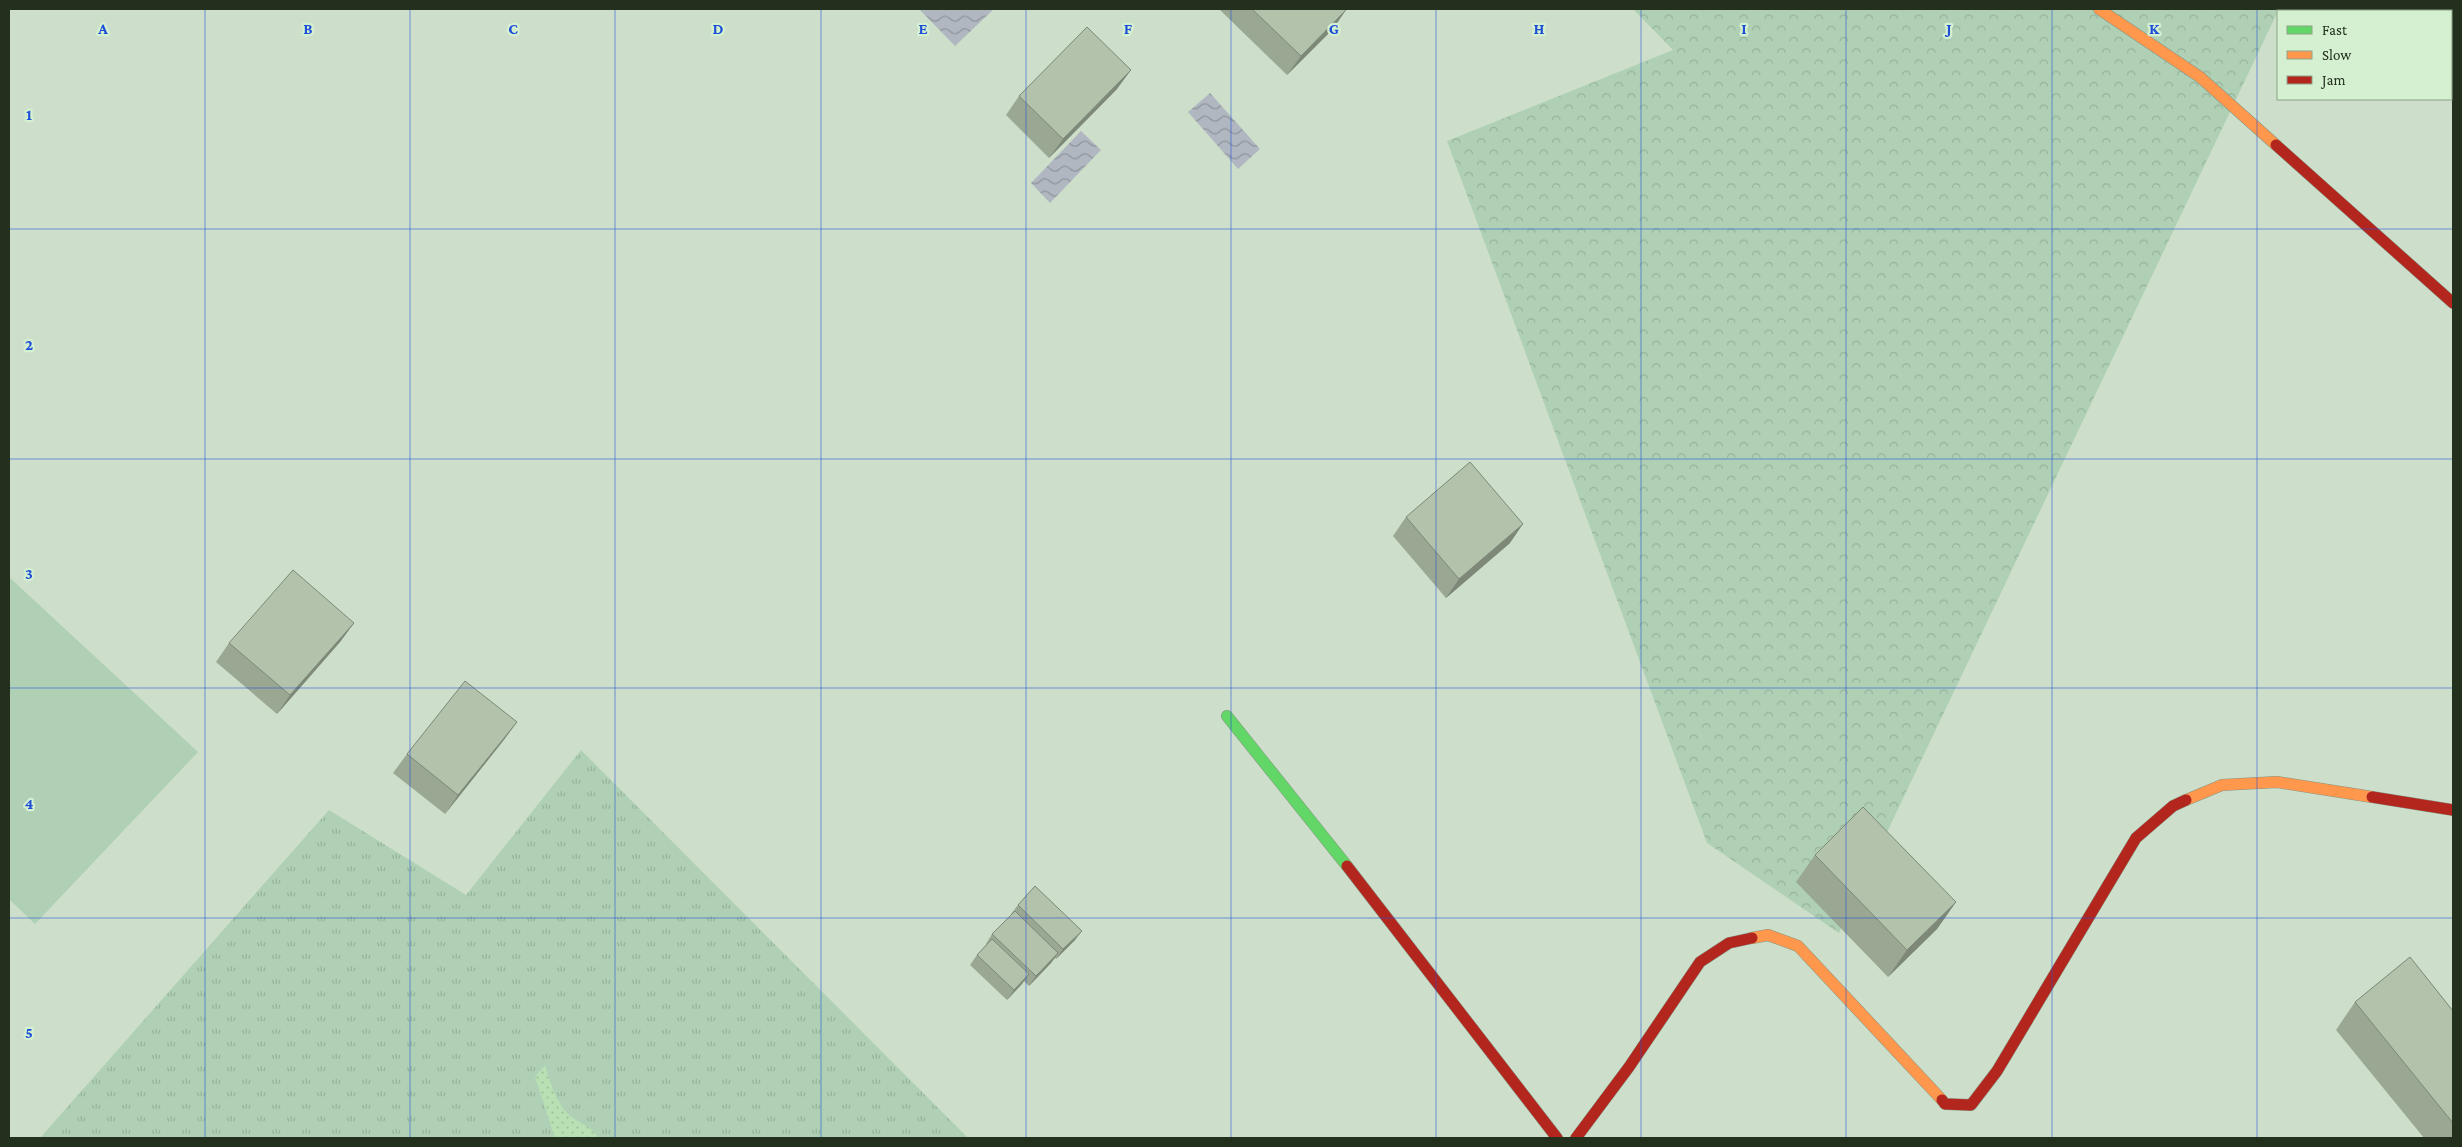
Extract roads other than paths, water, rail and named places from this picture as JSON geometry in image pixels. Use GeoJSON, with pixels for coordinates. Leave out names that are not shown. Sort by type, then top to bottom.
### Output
{"type":"FeatureCollection","features":[{"type":"Feature","properties":{"kind":"street"},"geometry":{"type":"LineString","coordinates":[[2099,9],[2200,77],[2453,303]]}},
{"type":"Feature","properties":{"kind":"street"},"geometry":{"type":"LineString","coordinates":[[1227,716],[1423,962],[1557,1138]]}},
{"type":"Feature","properties":{"kind":"street"},"geometry":{"type":"LineString","coordinates":[[1576,1138],[1629,1066],[1700,962],[1729,943],[1768,935],[1798,946],[1945,1104],[1971,1105],[1997,1071],[2136,838],[2173,806],[2222,785],[2278,782],[2453,810]]}},
{"type":"Feature","properties":{"kind":"water"},"geometry":{"type":"Polygon","coordinates":[[[919,9],[994,9],[955,46],[919,9]]]}},
{"type":"Feature","properties":{"kind":"water"},"geometry":{"type":"Polygon","coordinates":[[[1210,93],[1260,149],[1238,169],[1188,112],[1210,93]]]}},
{"type":"Feature","properties":{"kind":"water"},"geometry":{"type":"Polygon","coordinates":[[[1081,131],[1101,150],[1050,203],[1031,183],[1081,131]]]}}]}
